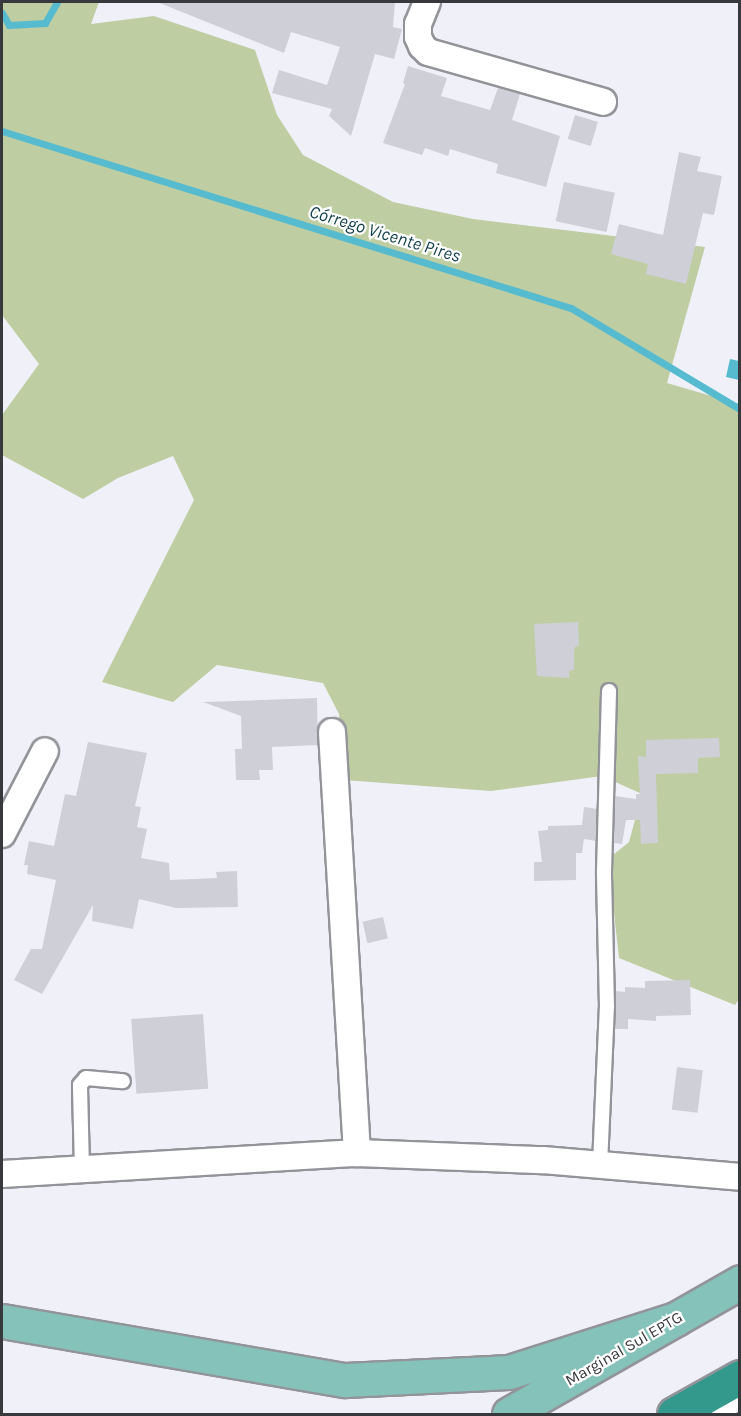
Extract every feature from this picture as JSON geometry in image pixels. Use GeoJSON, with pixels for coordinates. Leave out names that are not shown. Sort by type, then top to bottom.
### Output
{"type":"FeatureCollection","features":[{"type":"Feature","properties":{"kind":"highway"},"geometry":{"type":"LineString","coordinates":[[674,1414],[740,1377]]}},
{"type":"Feature","properties":{"kind":"main road","name":"Marginal Sul EPTG"},"geometry":{"type":"LineString","coordinates":[[509,1414],[740,1282]]}},
{"type":"Feature","properties":{"kind":"main road"},"geometry":{"type":"LineString","coordinates":[[2,1321],[345,1380],[509,1372],[676,1319]]}},
{"type":"Feature","properties":{"kind":"main road"},"geometry":{"type":"LineString","coordinates":[[2,1333],[51,1331]]}},
{"type":"Feature","properties":{"kind":"street"},"geometry":{"type":"LineString","coordinates":[[428,2],[417,30],[422,46],[428,52],[603,102]]}},
{"type":"Feature","properties":{"kind":"street"},"geometry":{"type":"LineString","coordinates":[[332,732],[357,1153]]}},
{"type":"Feature","properties":{"kind":"street"},"geometry":{"type":"LineString","coordinates":[[2,834],[45,751]]}},
{"type":"Feature","properties":{"kind":"street"},"geometry":{"type":"LineString","coordinates":[[2,1174],[357,1153],[543,1160],[740,1177]]}},
{"type":"Feature","properties":{"kind":"lane"},"geometry":{"type":"LineString","coordinates":[[600,1165],[608,1007],[604,871],[609,691]]}},
{"type":"Feature","properties":{"kind":"lane"},"geometry":{"type":"LineString","coordinates":[[82,1170],[80,1085],[86,1078],[123,1081]]}},
{"type":"Feature","properties":{"kind":"lane"},"geometry":{"type":"LineString","coordinates":[[719,1414],[740,1403]]}},
{"type":"Feature","properties":{"kind":"green space"},"geometry":{"type":"Polygon","coordinates":[[[2,2],[99,2],[91,24],[154,16],[255,50],[277,115],[303,155],[393,202],[473,219],[705,247],[667,383],[739,404],[740,998],[735,1005],[619,958],[608,859],[629,842],[642,794],[602,776],[491,791],[344,780],[339,714],[323,683],[217,665],[173,702],[102,682],[194,500],[173,456],[118,478],[83,499],[2,455],[2,415],[39,364],[2,315],[2,2]]]}},
{"type":"Feature","properties":{"kind":"water"},"geometry":{"type":"Polygon","coordinates":[[[730,359],[739,361],[739,380],[726,377],[730,359]]]}},
{"type":"Feature","properties":{"kind":"building"},"geometry":{"type":"Polygon","coordinates":[[[157,2],[395,2],[393,27],[402,29],[394,59],[375,54],[351,136],[329,116],[332,109],[272,93],[279,70],[327,85],[340,47],[291,32],[284,53],[157,2]]]}},
{"type":"Feature","properties":{"kind":"building"},"geometry":{"type":"Polygon","coordinates":[[[408,66],[447,78],[441,96],[490,110],[498,88],[520,94],[512,120],[560,136],[546,187],[496,173],[498,164],[450,149],[448,156],[425,148],[422,155],[383,143],[405,84],[403,83],[408,66]]]}},
{"type":"Feature","properties":{"kind":"building"},"geometry":{"type":"Polygon","coordinates":[[[575,115],[598,122],[591,146],[568,139],[575,115]]]}},
{"type":"Feature","properties":{"kind":"building"},"geometry":{"type":"Polygon","coordinates":[[[679,152],[701,157],[697,171],[722,176],[714,215],[703,213],[686,284],[646,274],[648,264],[611,254],[619,224],[663,235],[679,152]]]}},
{"type":"Feature","properties":{"kind":"building"},"geometry":{"type":"Polygon","coordinates":[[[564,182],[615,193],[607,232],[556,221],[564,182]]]}},
{"type":"Feature","properties":{"kind":"building"},"geometry":{"type":"Polygon","coordinates":[[[578,622],[579,646],[575,647],[574,670],[569,671],[569,678],[537,676],[534,624],[578,622]]]}},
{"type":"Feature","properties":{"kind":"building"},"geometry":{"type":"Polygon","coordinates":[[[317,698],[318,745],[272,747],[273,770],[259,770],[260,780],[236,780],[235,749],[242,749],[241,716],[203,702],[317,698]]]}},
{"type":"Feature","properties":{"kind":"building"},"geometry":{"type":"Polygon","coordinates":[[[719,738],[720,757],[695,758],[698,758],[698,773],[656,774],[658,843],[641,844],[640,820],[626,820],[622,844],[614,843],[615,796],[636,799],[636,794],[640,794],[638,756],[646,757],[646,740],[719,738]]]}},
{"type":"Feature","properties":{"kind":"building"},"geometry":{"type":"Polygon","coordinates":[[[88,742],[147,753],[135,806],[141,807],[137,827],[147,829],[141,858],[169,863],[170,880],[217,878],[216,872],[237,871],[238,907],[176,908],[139,899],[133,929],[92,921],[93,905],[42,994],[14,980],[31,949],[42,949],[56,880],[27,874],[28,865],[24,865],[29,841],[54,846],[65,794],[76,796],[88,742]]]}},
{"type":"Feature","properties":{"kind":"building"},"geometry":{"type":"Polygon","coordinates":[[[584,807],[597,809],[596,841],[584,839],[582,853],[576,853],[576,880],[534,881],[534,862],[542,862],[538,831],[548,830],[548,826],[582,825],[584,807]]]}},
{"type":"Feature","properties":{"kind":"building"},"geometry":{"type":"Polygon","coordinates":[[[383,917],[388,938],[367,943],[363,922],[383,917]]]}},
{"type":"Feature","properties":{"kind":"building"},"geometry":{"type":"Polygon","coordinates":[[[690,980],[691,1015],[656,1016],[656,1021],[628,1019],[628,1029],[615,1029],[616,991],[625,992],[625,987],[645,988],[645,981],[690,980]]]}},
{"type":"Feature","properties":{"kind":"building"},"geometry":{"type":"Polygon","coordinates":[[[203,1014],[208,1089],[136,1094],[131,1019],[203,1014]]]}},
{"type":"Feature","properties":{"kind":"building"},"geometry":{"type":"Polygon","coordinates":[[[677,1067],[703,1070],[698,1113],[672,1110],[677,1067]]]}},
{"type":"Feature","properties":{"kind":"waterway"},"geometry":{"type":"LineString","coordinates":[[2,13],[9,25],[45,23],[57,2]]}},
{"type":"Feature","properties":{"kind":"waterway","name":"Córrego Vicente Pires"},"geometry":{"type":"LineString","coordinates":[[2,131],[571,308],[740,409]]}}]}
